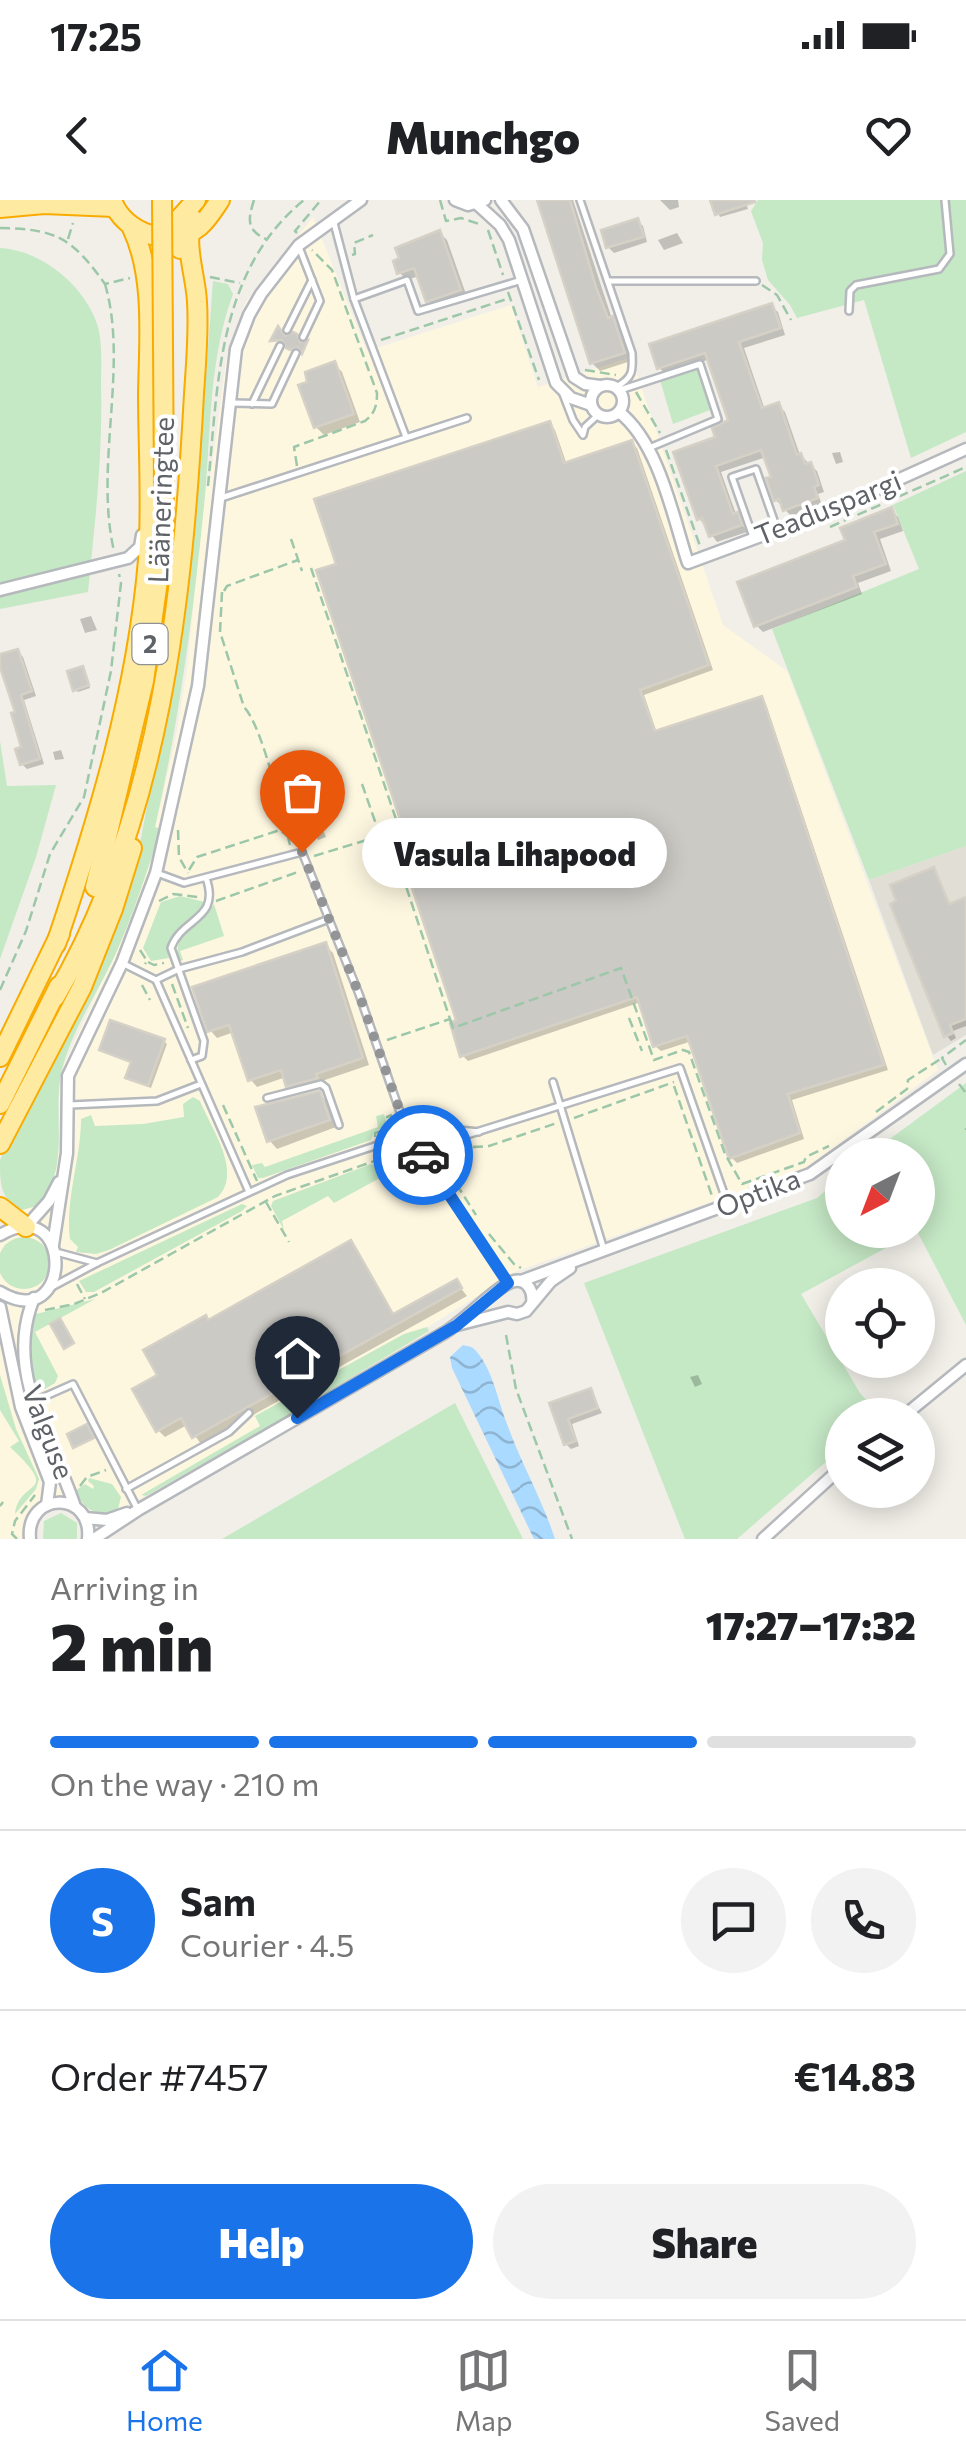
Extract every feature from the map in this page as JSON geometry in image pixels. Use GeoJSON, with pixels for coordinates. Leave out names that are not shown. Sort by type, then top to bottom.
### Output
{"type":"FeatureCollection","features":[{"type":"Feature","properties":{"kind":"highway","name":"Lääneringtee"},"geometry":{"type":"LineString","coordinates":[[0,1104],[56,997],[100,870],[134,728],[154,621],[163,545],[156,487],[162,200]]}},
{"type":"Feature","properties":{"kind":"highway"},"geometry":{"type":"LineString","coordinates":[[0,1144],[64,1024],[104,935],[133,845],[172,645],[190,476],[198,301],[188,228],[180,216],[196,200]]}},
{"type":"Feature","properties":{"kind":"highway"},"geometry":{"type":"LineString","coordinates":[[188,228],[208,200]]}},
{"type":"Feature","properties":{"kind":"highway"},"geometry":{"type":"LineString","coordinates":[[132,228],[154,235],[188,228],[220,200]]}},
{"type":"Feature","properties":{"kind":"highway"},"geometry":{"type":"LineString","coordinates":[[56,944],[103,802],[116,745],[140,620],[156,487],[148,307],[141,247],[118,201]]}},
{"type":"Feature","properties":{"kind":"highway"},"geometry":{"type":"LineString","coordinates":[[0,208],[118,201],[145,222],[188,228]]}},
{"type":"Feature","properties":{"kind":"highway"},"geometry":{"type":"LineString","coordinates":[[56,997],[98,912],[146,768]]}},
{"type":"Feature","properties":{"kind":"highway","name":"Lääneringtee"},"geometry":{"type":"LineString","coordinates":[[0,1057],[56,944],[118,795]]}},
{"type":"Feature","properties":{"kind":"highway"},"geometry":{"type":"LineString","coordinates":[[0,1207],[26,1227]]}},
{"type":"Feature","properties":{"kind":"street"},"geometry":{"type":"LineString","coordinates":[[0,1292],[18,1300],[34,1298],[47,1290],[57,1272],[55,1249],[67,1153],[68,1076],[122,963],[156,873],[198,686],[236,349],[249,315],[301,242],[361,200]]}},
{"type":"Feature","properties":{"kind":"street"},"geometry":{"type":"LineString","coordinates":[[454,200],[481,202],[500,225],[556,383],[581,403],[591,404]]}},
{"type":"Feature","properties":{"kind":"street"},"geometry":{"type":"LineString","coordinates":[[501,200],[524,228],[574,377],[585,384],[600,386],[618,389],[624,404],[620,412],[607,418],[598,415],[591,404],[600,386]]}},
{"type":"Feature","properties":{"kind":"street"},"geometry":{"type":"LineString","coordinates":[[620,412],[634,425],[648,448]]}},
{"type":"Feature","properties":{"kind":"street","name":"Teaduspargi"},"geometry":{"type":"LineString","coordinates":[[648,448],[688,563],[831,510],[966,448]]}},
{"type":"Feature","properties":{"kind":"street"},"geometry":{"type":"LineString","coordinates":[[0,590],[135,554],[156,487]]}},
{"type":"Feature","properties":{"kind":"street","name":"Optika"},"geometry":{"type":"LineString","coordinates":[[456,1326],[514,1282],[814,1172],[966,1064]]}},
{"type":"Feature","properties":{"kind":"street"},"geometry":{"type":"LineString","coordinates":[[26,1227],[62,1177]]}},
{"type":"Feature","properties":{"kind":"street"},"geometry":{"type":"LineString","coordinates":[[0,1235],[26,1227],[38,1231],[55,1249]]}},
{"type":"Feature","properties":{"kind":"street","name":"Optika"},"geometry":{"type":"LineString","coordinates":[[532,1304],[552,1281],[584,1257]]}},
{"type":"Feature","properties":{"kind":"street"},"geometry":{"type":"LineString","coordinates":[[138,1510],[107,1520],[85,1518],[91,1539],[456,1326],[526,1311],[532,1304],[531,1290],[514,1282],[500,1298],[508,1312]]}},
{"type":"Feature","properties":{"kind":"street","name":"Valguse"},"geometry":{"type":"LineString","coordinates":[[34,1298],[24,1328],[27,1405],[76,1508],[85,1518]]}},
{"type":"Feature","properties":{"kind":"street","name":"Valguse"},"geometry":{"type":"LineString","coordinates":[[0,1307],[4,1345],[48,1471],[47,1505]]}},
{"type":"Feature","properties":{"kind":"street"},"geometry":{"type":"LineString","coordinates":[[926,1398],[966,1366]]}},
{"type":"Feature","properties":{"kind":"street"},"geometry":{"type":"LineString","coordinates":[[763,1539],[825,1483]]}},
{"type":"Feature","properties":{"kind":"street"},"geometry":{"type":"LineString","coordinates":[[30,1539],[30,1522],[47,1505],[61,1502],[76,1508]]}},
{"type":"Feature","properties":{"kind":"lane"},"geometry":{"type":"LineString","coordinates":[[580,200],[632,353],[633,372],[618,389]]}},
{"type":"Feature","properties":{"kind":"lane"},"geometry":{"type":"LineString","coordinates":[[850,311],[850,291],[856,285],[939,269],[950,254],[945,200]]}},
{"type":"Feature","properties":{"kind":"lane"},"geometry":{"type":"LineString","coordinates":[[334,222],[354,299],[406,438]]}},
{"type":"Feature","properties":{"kind":"lane"},"geometry":{"type":"LineString","coordinates":[[301,242],[320,301],[303,337]]}},
{"type":"Feature","properties":{"kind":"lane"},"geometry":{"type":"LineString","coordinates":[[287,330],[312,280]]}},
{"type":"Feature","properties":{"kind":"lane"},"geometry":{"type":"LineString","coordinates":[[354,299],[408,280],[418,311],[522,280]]}},
{"type":"Feature","properties":{"kind":"lane"},"geometry":{"type":"LineString","coordinates":[[608,282],[756,282]]}},
{"type":"Feature","properties":{"kind":"lane"},"geometry":{"type":"LineString","coordinates":[[252,404],[280,346]]}},
{"type":"Feature","properties":{"kind":"lane"},"geometry":{"type":"LineString","coordinates":[[229,403],[272,404],[296,353]]}},
{"type":"Feature","properties":{"kind":"lane"},"geometry":{"type":"LineString","coordinates":[[618,389],[700,364],[718,419],[648,448]]}},
{"type":"Feature","properties":{"kind":"lane"},"geometry":{"type":"LineString","coordinates":[[562,390],[583,435],[585,427],[598,415]]}},
{"type":"Feature","properties":{"kind":"lane"},"geometry":{"type":"LineString","coordinates":[[218,499],[468,418]]}},
{"type":"Feature","properties":{"kind":"lane"},"geometry":{"type":"LineString","coordinates":[[753,538],[732,477],[756,469],[777,529]]}},
{"type":"Feature","properties":{"kind":"lane"},"geometry":{"type":"LineString","coordinates":[[156,873],[184,883],[302,852],[408,1134],[514,1282]]}},
{"type":"Feature","properties":{"kind":"lane"},"geometry":{"type":"LineString","coordinates":[[192,1060],[202,1056],[205,1049],[174,959],[172,942],[204,912],[210,900],[206,878]]}},
{"type":"Feature","properties":{"kind":"lane"},"geometry":{"type":"LineString","coordinates":[[156,980],[178,969],[242,952],[329,919]]}},
{"type":"Feature","properties":{"kind":"lane"},"geometry":{"type":"LineString","coordinates":[[122,963],[156,980],[249,1192]]}},
{"type":"Feature","properties":{"kind":"lane"},"geometry":{"type":"LineString","coordinates":[[424,1157],[451,1140],[680,1068],[728,1204]]}},
{"type":"Feature","properties":{"kind":"lane"},"geometry":{"type":"LineString","coordinates":[[553,1082],[604,1250]]}},
{"type":"Feature","properties":{"kind":"lane"},"geometry":{"type":"LineString","coordinates":[[67,1106],[157,1101],[202,1084]]}},
{"type":"Feature","properties":{"kind":"lane"},"geometry":{"type":"LineString","coordinates":[[267,1098],[321,1084],[339,1124]]}},
{"type":"Feature","properties":{"kind":"lane"},"geometry":{"type":"LineString","coordinates":[[47,1290],[249,1192],[408,1134],[438,1128],[479,1132]]}},
{"type":"Feature","properties":{"kind":"lane"},"geometry":{"type":"LineString","coordinates":[[55,1249],[97,1263]]}},
{"type":"Feature","properties":{"kind":"lane"},"geometry":{"type":"LineString","coordinates":[[27,1405],[73,1384],[138,1510]]}},
{"type":"Feature","properties":{"kind":"lane"},"geometry":{"type":"LineString","coordinates":[[126,1489],[229,1432],[250,1413]]}},
{"type":"Feature","properties":{"kind":"path"},"geometry":{"type":"LineString","coordinates":[[254,200],[249,225],[268,240]]}},
{"type":"Feature","properties":{"kind":"path"},"geometry":{"type":"LineString","coordinates":[[232,306],[268,240],[304,200]]}},
{"type":"Feature","properties":{"kind":"path"},"geometry":{"type":"LineString","coordinates":[[299,472],[294,447],[364,421],[373,414],[377,392],[332,270],[301,242],[295,231],[321,200]]}},
{"type":"Feature","properties":{"kind":"path"},"geometry":{"type":"LineString","coordinates":[[60,205],[68,240]]}},
{"type":"Feature","properties":{"kind":"path"},"geometry":{"type":"LineString","coordinates":[[0,228],[38,230],[68,240],[105,284],[111,304],[112,364],[106,503],[121,583],[111,672],[84,797],[50,854],[26,932],[0,990]]}},
{"type":"Feature","properties":{"kind":"path"},"geometry":{"type":"LineString","coordinates":[[105,284],[136,277]]}},
{"type":"Feature","properties":{"kind":"path"},"geometry":{"type":"LineString","coordinates":[[210,277],[242,284]]}},
{"type":"Feature","properties":{"kind":"path"},"geometry":{"type":"LineString","coordinates":[[756,282],[777,295],[791,320]]}},
{"type":"Feature","properties":{"kind":"path"},"geometry":{"type":"LineString","coordinates":[[360,347],[510,298]]}},
{"type":"Feature","properties":{"kind":"path"},"geometry":{"type":"LineString","coordinates":[[830,527],[966,467]]}},
{"type":"Feature","properties":{"kind":"path"},"geometry":{"type":"LineString","coordinates":[[291,539],[302,572]]}},
{"type":"Feature","properties":{"kind":"path"},"geometry":{"type":"LineString","coordinates":[[292,855],[256,730],[250,712],[244,707],[220,632],[227,586],[298,560]]}},
{"type":"Feature","properties":{"kind":"path"},"geometry":{"type":"LineString","coordinates":[[311,568],[399,828]]}},
{"type":"Feature","properties":{"kind":"path"},"geometry":{"type":"LineString","coordinates":[[208,590],[224,593]]}},
{"type":"Feature","properties":{"kind":"path"},"geometry":{"type":"LineString","coordinates":[[362,784],[392,872]]}},
{"type":"Feature","properties":{"kind":"path"},"geometry":{"type":"LineString","coordinates":[[188,871],[197,857],[280,830],[301,847]]}},
{"type":"Feature","properties":{"kind":"path"},"geometry":{"type":"LineString","coordinates":[[388,832],[454,1028],[620,968],[654,1060],[683,1050],[689,1052],[725,1154],[742,1184],[804,1162],[806,1157],[825,1148]]}},
{"type":"Feature","properties":{"kind":"path"},"geometry":{"type":"LineString","coordinates":[[155,907],[164,896],[173,894],[210,900],[259,887],[307,865],[313,857],[380,836]]}},
{"type":"Feature","properties":{"kind":"path"},"geometry":{"type":"LineString","coordinates":[[140,944],[141,954],[154,965],[174,959]]}},
{"type":"Feature","properties":{"kind":"path"},"geometry":{"type":"LineString","coordinates":[[147,961],[136,981],[145,988],[150,1000]]}},
{"type":"Feature","properties":{"kind":"path"},"geometry":{"type":"LineString","coordinates":[[629,1018],[642,1050]]}},
{"type":"Feature","properties":{"kind":"path"},"geometry":{"type":"LineString","coordinates":[[384,1041],[450,1019]]}},
{"type":"Feature","properties":{"kind":"path"},"geometry":{"type":"LineString","coordinates":[[876,1112],[907,1089],[908,1080],[942,1058]]}},
{"type":"Feature","properties":{"kind":"path"},"geometry":{"type":"LineString","coordinates":[[958,1082],[966,1093]]}},
{"type":"Feature","properties":{"kind":"path"},"geometry":{"type":"LineString","coordinates":[[674,1084],[712,1198]]}},
{"type":"Feature","properties":{"kind":"path"},"geometry":{"type":"LineString","coordinates":[[223,1104],[260,1188]]}},
{"type":"Feature","properties":{"kind":"path"},"geometry":{"type":"LineString","coordinates":[[438,1148],[489,1235],[514,1264],[528,1270]]}},
{"type":"Feature","properties":{"kind":"path"},"geometry":{"type":"LineString","coordinates":[[34,1311],[85,1299],[266,1201],[380,1159]]}},
{"type":"Feature","properties":{"kind":"path"},"geometry":{"type":"LineString","coordinates":[[266,1201],[289,1242]]}},
{"type":"Feature","properties":{"kind":"path"},"geometry":{"type":"LineString","coordinates":[[74,1276],[85,1299]]}},
{"type":"Feature","properties":{"kind":"path"},"geometry":{"type":"LineString","coordinates":[[506,1335],[516,1389],[572,1539]]}},
{"type":"Feature","properties":{"kind":"path"},"geometry":{"type":"LineString","coordinates":[[74,1489],[87,1477],[117,1466]]}},
{"type":"Feature","properties":{"kind":"shaded area"},"geometry":{"type":"Polygon","coordinates":[[[313,217],[367,351],[511,305],[538,387],[631,357],[723,625],[787,671],[938,1070],[846,1138],[825,1138],[825,1154],[806,1168],[517,1271],[288,1415],[120,1510],[96,1515],[77,1500],[56,1498],[36,1503],[25,1519],[23,1539],[0,1539],[0,1227],[18,1209],[37,1206],[50,1188],[59,1148],[59,1097],[64,1065],[130,919],[160,829],[155,828],[187,670],[205,491],[210,481],[227,355],[246,302],[313,217]]]}},
{"type":"Feature","properties":{"kind":"shaded area"},"geometry":{"type":"Polygon","coordinates":[[[966,846],[966,1035],[933,1055],[869,880],[966,846]]]}},
{"type":"Feature","properties":{"kind":"green space"},"geometry":{"type":"Polygon","coordinates":[[[758,200],[966,200],[966,432],[911,458],[864,300],[797,318],[768,280],[762,260],[763,243],[751,211],[758,200]]]}},
{"type":"Feature","properties":{"kind":"green space"},"geometry":{"type":"Polygon","coordinates":[[[0,248],[31,255],[59,272],[91,310],[100,339],[101,411],[88,592],[0,609],[0,248]]]}},
{"type":"Feature","properties":{"kind":"green space"},"geometry":{"type":"Polygon","coordinates":[[[213,281],[228,284],[233,294],[215,369],[191,621],[155,827],[161,829],[123,938],[76,1031],[64,1064],[54,1179],[37,1206],[22,1210],[5,1196],[0,1160],[131,874],[141,838],[177,649],[195,523],[213,281]]]}},
{"type":"Feature","properties":{"kind":"green space"},"geometry":{"type":"Polygon","coordinates":[[[697,370],[710,410],[673,424],[660,380],[697,370]]]}},
{"type":"Feature","properties":{"kind":"green space"},"geometry":{"type":"Polygon","coordinates":[[[966,471],[966,846],[869,880],[772,629],[919,569],[893,505],[966,471]]]}},
{"type":"Feature","properties":{"kind":"green space"},"geometry":{"type":"Polygon","coordinates":[[[0,741],[7,786],[56,785],[36,857],[0,959],[0,741]]]}},
{"type":"Feature","properties":{"kind":"green space"},"geometry":{"type":"Polygon","coordinates":[[[180,896],[205,902],[174,934],[169,958],[151,961],[143,948],[161,902],[180,896]]]}},
{"type":"Feature","properties":{"kind":"green space"},"geometry":{"type":"Polygon","coordinates":[[[214,904],[224,936],[180,951],[183,960],[179,961],[177,951],[183,936],[214,904]]]}},
{"type":"Feature","properties":{"kind":"green space"},"geometry":{"type":"Polygon","coordinates":[[[966,1083],[966,1325],[926,1248],[935,1248],[935,1138],[891,1138],[966,1083]]]}},
{"type":"Feature","properties":{"kind":"green space"},"geometry":{"type":"Polygon","coordinates":[[[193,1097],[200,1101],[223,1150],[227,1175],[218,1197],[109,1250],[96,1254],[76,1252],[78,1247],[70,1239],[69,1224],[81,1119],[91,1115],[95,1126],[184,1117],[183,1104],[193,1097]]]}},
{"type":"Feature","properties":{"kind":"green space"},"geometry":{"type":"Polygon","coordinates":[[[384,1114],[387,1125],[374,1132],[371,1140],[263,1178],[258,1178],[252,1165],[262,1163],[265,1167],[378,1127],[376,1116],[384,1114]]]}},
{"type":"Feature","properties":{"kind":"green space"},"geometry":{"type":"Polygon","coordinates":[[[371,1164],[391,1172],[334,1203],[328,1196],[282,1221],[284,1230],[271,1206],[273,1201],[371,1164]]]}},
{"type":"Feature","properties":{"kind":"green space"},"geometry":{"type":"Polygon","coordinates":[[[825,1191],[825,1248],[886,1248],[849,1268],[825,1268],[825,1281],[801,1294],[825,1334],[825,1378],[851,1378],[864,1398],[825,1398],[825,1463],[737,1539],[685,1539],[584,1283],[817,1198],[825,1191]]]}},
{"type":"Feature","properties":{"kind":"green space"},"geometry":{"type":"Polygon","coordinates":[[[242,1204],[247,1206],[242,1211],[94,1292],[86,1292],[79,1281],[242,1204]]]}},
{"type":"Feature","properties":{"kind":"green space"},"geometry":{"type":"Polygon","coordinates":[[[14,1239],[34,1239],[48,1253],[48,1273],[34,1287],[14,1287],[0,1273],[0,1253],[14,1239]]]}},
{"type":"Feature","properties":{"kind":"green space"},"geometry":{"type":"Polygon","coordinates":[[[95,1299],[35,1332],[58,1376],[45,1389],[35,1387],[29,1351],[32,1315],[95,1299]]]}},
{"type":"Feature","properties":{"kind":"green space"},"geometry":{"type":"Polygon","coordinates":[[[427,1327],[429,1331],[265,1429],[146,1496],[141,1495],[260,1426],[255,1416],[404,1334],[427,1327]]]}},
{"type":"Feature","properties":{"kind":"green space"},"geometry":{"type":"Polygon","coordinates":[[[0,1375],[16,1429],[39,1479],[36,1489],[15,1514],[18,1503],[36,1480],[10,1447],[19,1441],[0,1410],[0,1375]]]}},
{"type":"Feature","properties":{"kind":"green space"},"geometry":{"type":"Polygon","coordinates":[[[455,1403],[523,1539],[222,1539],[455,1403]]]}},
{"type":"Feature","properties":{"kind":"green space"},"geometry":{"type":"Polygon","coordinates":[[[89,1478],[112,1484],[121,1497],[118,1509],[98,1513],[82,1503],[75,1491],[85,1484],[93,1489],[89,1478]]]}},
{"type":"Feature","properties":{"kind":"green space"},"geometry":{"type":"Polygon","coordinates":[[[61,1513],[77,1523],[77,1539],[43,1539],[44,1521],[61,1513]]]}},
{"type":"Feature","properties":{"kind":"water"},"geometry":{"type":"Polygon","coordinates":[[[463,1345],[474,1349],[487,1368],[555,1539],[534,1539],[452,1368],[450,1357],[463,1345]]]}},
{"type":"Feature","properties":{"kind":"building"},"geometry":{"type":"Polygon","coordinates":[[[537,200],[570,200],[596,287],[608,318],[613,316],[625,353],[590,364],[537,200]]]}},
{"type":"Feature","properties":{"kind":"building"},"geometry":{"type":"Polygon","coordinates":[[[710,200],[754,200],[755,202],[715,215],[710,200]]]}},
{"type":"Feature","properties":{"kind":"building"},"geometry":{"type":"Polygon","coordinates":[[[638,218],[644,237],[606,248],[601,230],[638,218]]]}},
{"type":"Feature","properties":{"kind":"building"},"geometry":{"type":"Polygon","coordinates":[[[440,230],[461,290],[426,302],[414,268],[397,274],[393,261],[399,258],[395,248],[440,230]]]}},
{"type":"Feature","properties":{"kind":"building"},"geometry":{"type":"Polygon","coordinates":[[[772,303],[781,328],[739,342],[762,408],[779,402],[797,455],[801,453],[805,464],[811,462],[819,485],[814,487],[818,498],[783,511],[779,499],[774,501],[766,478],[771,477],[761,450],[716,466],[733,514],[738,512],[742,525],[709,537],[702,518],[697,520],[673,452],[715,437],[712,428],[728,420],[705,353],[657,369],[649,344],[772,303]]]}},
{"type":"Feature","properties":{"kind":"building"},"geometry":{"type":"Polygon","coordinates":[[[278,326],[285,336],[293,332],[300,342],[308,340],[302,354],[298,347],[286,348],[282,340],[270,341],[278,326]]]}},
{"type":"Feature","properties":{"kind":"building"},"geometry":{"type":"Polygon","coordinates":[[[335,361],[354,414],[314,428],[298,385],[307,382],[305,372],[335,361]]]}},
{"type":"Feature","properties":{"kind":"building"},"geometry":{"type":"Polygon","coordinates":[[[550,421],[564,463],[632,440],[709,665],[640,690],[655,731],[762,696],[884,1065],[788,1094],[800,1133],[729,1159],[687,1036],[653,1047],[637,997],[460,1057],[450,1023],[456,1020],[398,846],[408,843],[316,570],[336,564],[314,499],[550,421]]]}},
{"type":"Feature","properties":{"kind":"building"},"geometry":{"type":"Polygon","coordinates":[[[892,507],[898,524],[874,532],[886,564],[853,576],[857,587],[754,627],[737,582],[845,540],[840,528],[892,507]]]}},
{"type":"Feature","properties":{"kind":"building"},"geometry":{"type":"Polygon","coordinates":[[[18,649],[32,691],[21,695],[40,759],[20,765],[15,749],[21,747],[11,713],[15,712],[0,667],[0,654],[18,649]]]}},
{"type":"Feature","properties":{"kind":"building"},"geometry":{"type":"Polygon","coordinates":[[[83,666],[89,685],[73,691],[67,671],[83,666]]]}},
{"type":"Feature","properties":{"kind":"building"},"geometry":{"type":"Polygon","coordinates":[[[934,867],[949,904],[966,897],[966,1019],[950,1025],[953,1033],[944,1037],[890,904],[896,901],[890,885],[934,867]]]}},
{"type":"Feature","properties":{"kind":"building"},"geometry":{"type":"Polygon","coordinates":[[[326,942],[363,1058],[286,1087],[281,1070],[248,1081],[229,1025],[207,1032],[192,987],[326,942]]]}},
{"type":"Feature","properties":{"kind":"building"},"geometry":{"type":"Polygon","coordinates":[[[110,1020],[165,1039],[148,1086],[125,1078],[131,1062],[99,1050],[110,1020]]]}},
{"type":"Feature","properties":{"kind":"building"},"geometry":{"type":"Polygon","coordinates":[[[320,1091],[330,1120],[267,1142],[255,1107],[320,1091]]]}},
{"type":"Feature","properties":{"kind":"building"},"geometry":{"type":"Polygon","coordinates":[[[351,1240],[393,1314],[457,1279],[462,1288],[192,1438],[181,1418],[156,1432],[132,1389],[157,1375],[143,1350],[206,1315],[208,1320],[351,1240]]]}},
{"type":"Feature","properties":{"kind":"building"},"geometry":{"type":"Polygon","coordinates":[[[60,1318],[74,1343],[64,1349],[50,1324],[60,1318]]]}},
{"type":"Feature","properties":{"kind":"building"},"geometry":{"type":"Polygon","coordinates":[[[591,1388],[598,1408],[568,1419],[576,1441],[564,1445],[549,1403],[591,1388]]]}},
{"type":"Feature","properties":{"kind":"building"},"geometry":{"type":"Polygon","coordinates":[[[87,1424],[94,1438],[73,1448],[67,1434],[87,1424]]]}},
{"type":"Feature","properties":{"kind":"way so far"},"geometry":{"type":"LineString","coordinates":[[302,852],[359,994],[408,1134],[423,1155]]}},
{"type":"Feature","properties":{"kind":"place","name":"Vasula Lihapood"},"geometry":{"type":"Point","coordinates":[302,852]}},
{"type":"Feature","properties":{"kind":"route"},"geometry":{"type":"LineString","coordinates":[[297,1418],[456,1326],[508,1283],[423,1155]]}}]}
